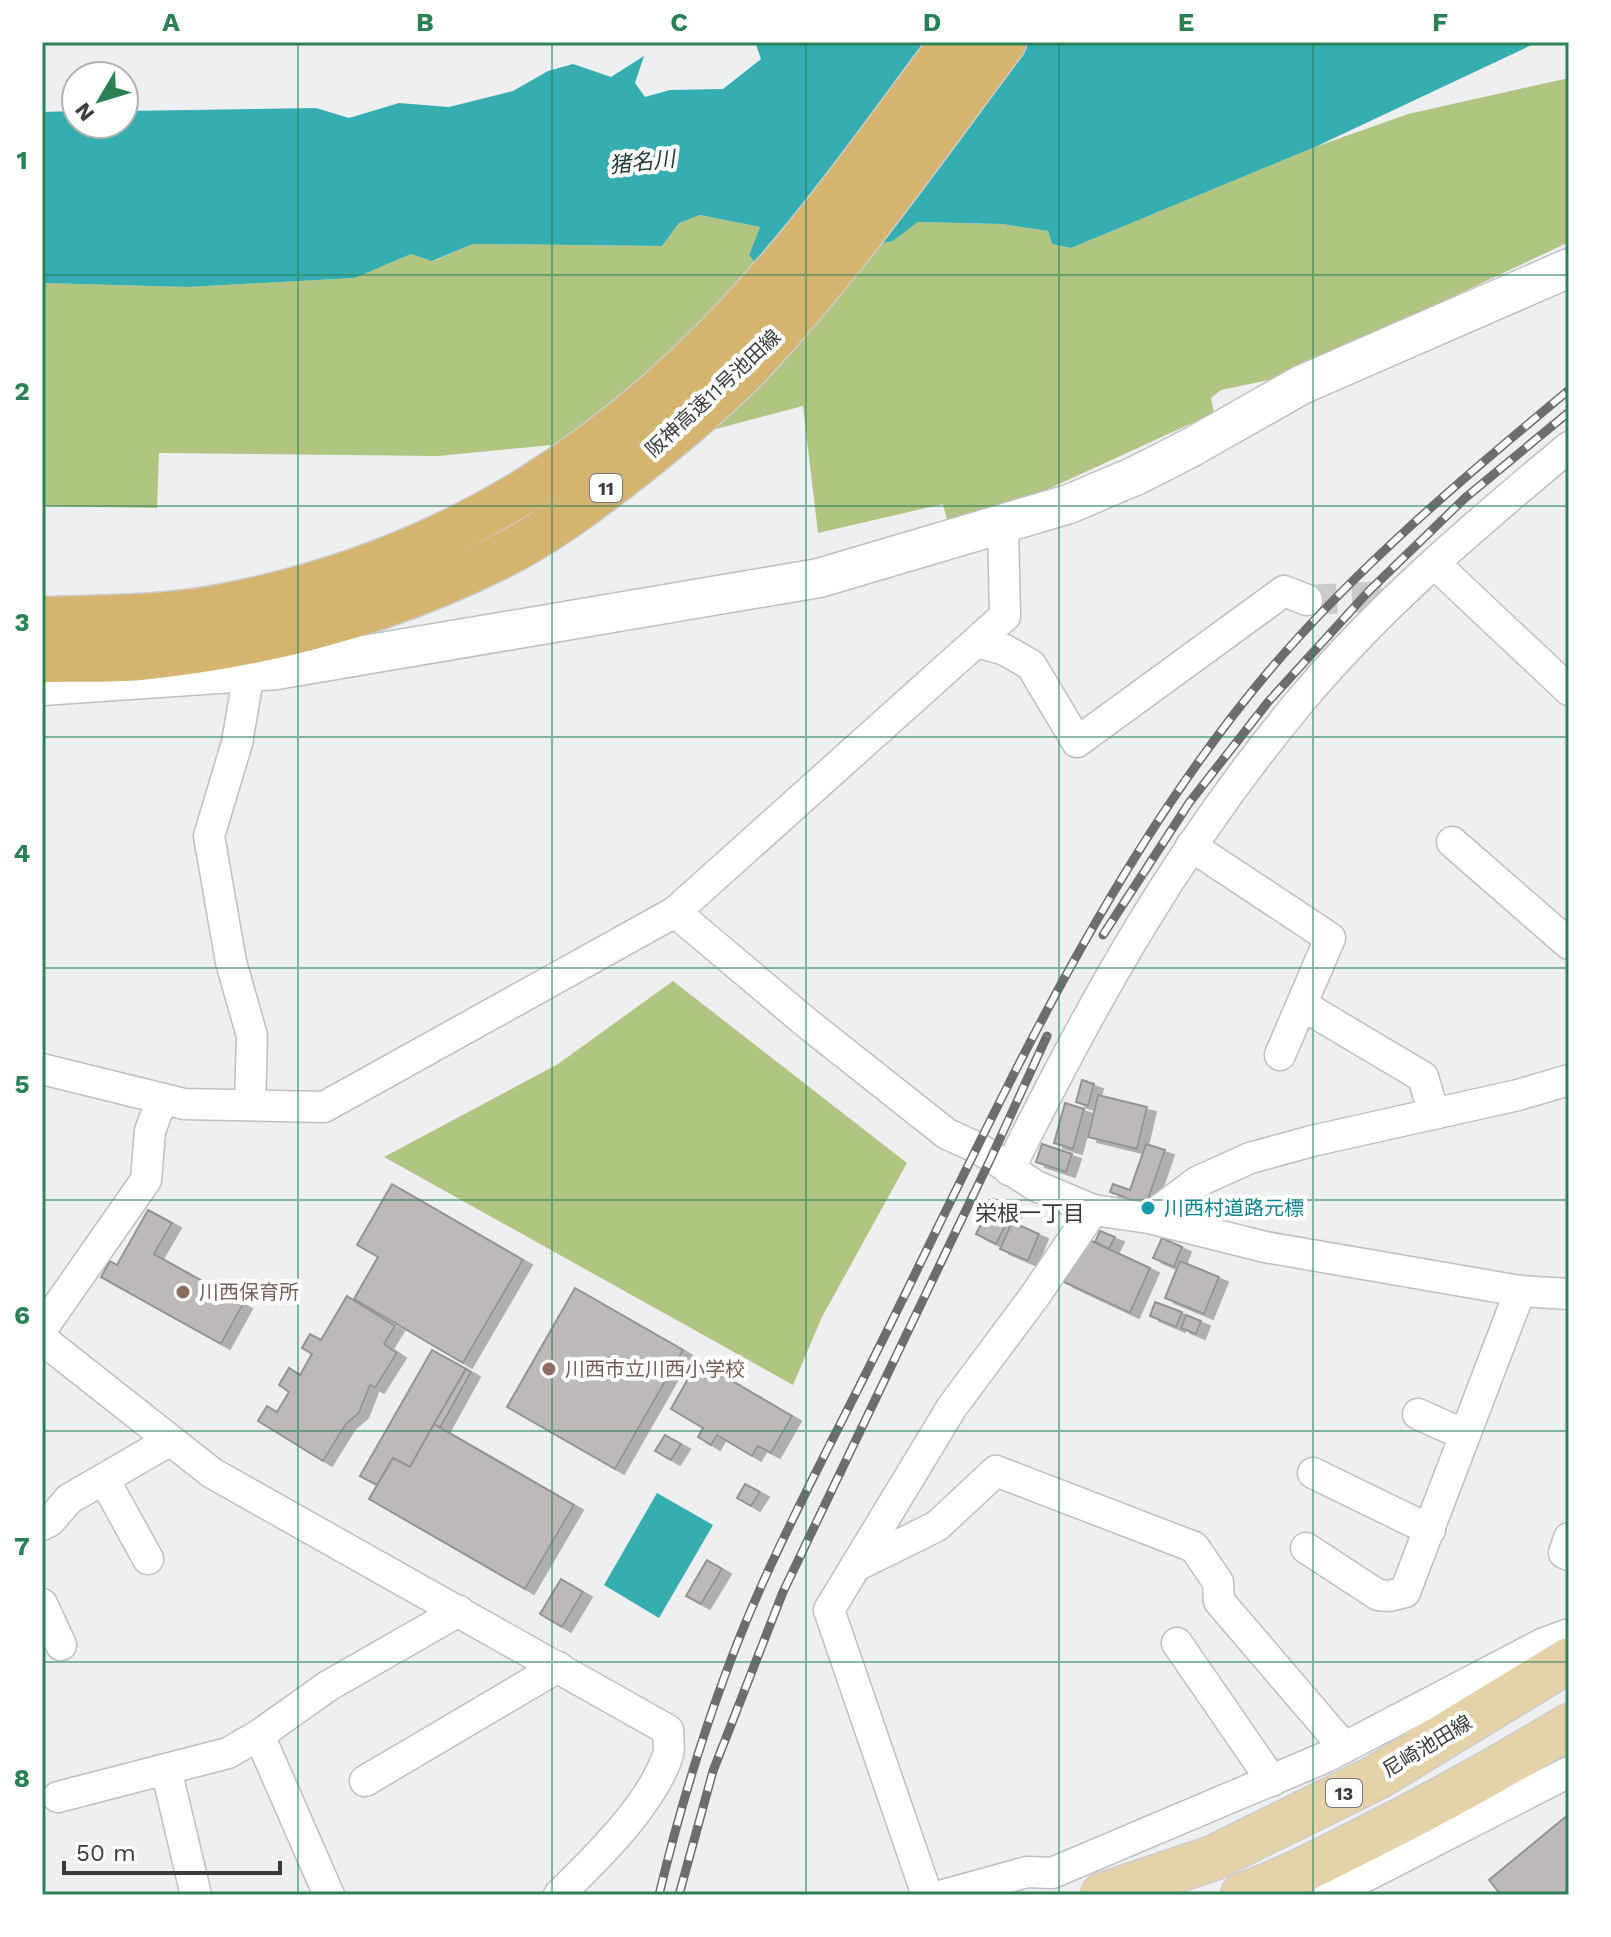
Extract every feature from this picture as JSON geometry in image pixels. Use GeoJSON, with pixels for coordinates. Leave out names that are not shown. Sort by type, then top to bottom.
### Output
{"type":"FeatureCollection","features":[{"type":"Feature","properties":{"kind":"highway","name":"阪神高速11号池田線"},"geometry":{"type":"LineString","coordinates":[[42,619],[137,616],[227,606],[318,584],[405,554],[493,512],[571,463],[648,401],[716,337],[775,274],[835,201],[953,42]]}},
{"type":"Feature","properties":{"kind":"highway","name":"阪神高速11号池田線"},"geometry":{"type":"LineString","coordinates":[[42,660],[136,658],[194,651],[238,645],[338,622],[434,588],[527,541],[611,485],[678,431],[752,363],[816,291],[1004,42]]}},
{"type":"Feature","properties":{"kind":"main road","name":"尼崎池田線"},"geometry":{"type":"LineString","coordinates":[[1103,1895],[1213,1858],[1377,1777],[1569,1660]]}},
{"type":"Feature","properties":{"kind":"main road"},"geometry":{"type":"LineString","coordinates":[[1243,1895],[1334,1855],[1434,1805],[1569,1726]]}},
{"type":"Feature","properties":{"kind":"street"},"geometry":{"type":"LineString","coordinates":[[42,686],[291,668],[819,578],[1069,504],[1137,475],[1301,385],[1569,268]]}},
{"type":"Feature","properties":{"kind":"street"},"geometry":{"type":"LineString","coordinates":[[1009,1170],[1068,1051],[1124,950],[1214,811],[1303,698],[1392,596],[1435,564],[1477,523],[1569,447]]}},
{"type":"Feature","properties":{"kind":"street"},"geometry":{"type":"LineString","coordinates":[[42,1069],[184,1104],[324,1107],[675,912],[1005,616],[1003,525]]}},
{"type":"Feature","properties":{"kind":"street"},"geometry":{"type":"LineString","coordinates":[[1435,564],[1569,690]]}},
{"type":"Feature","properties":{"kind":"street"},"geometry":{"type":"LineString","coordinates":[[977,642],[1005,650],[1031,665],[1077,742],[1284,591],[1307,600]]}},
{"type":"Feature","properties":{"kind":"street"},"geometry":{"type":"LineString","coordinates":[[249,672],[237,743],[209,836],[231,962],[252,1036],[250,1105]]}},
{"type":"Feature","properties":{"kind":"street"},"geometry":{"type":"LineString","coordinates":[[1452,842],[1565,931]]}},
{"type":"Feature","properties":{"kind":"street"},"geometry":{"type":"LineString","coordinates":[[1191,846],[1330,938],[1280,1055]]}},
{"type":"Feature","properties":{"kind":"street"},"geometry":{"type":"LineString","coordinates":[[675,912],[808,1024],[947,1134],[978,1148],[1036,1186],[1093,1210],[1149,1218],[1265,1247],[1520,1291],[1569,1294]]}},
{"type":"Feature","properties":{"kind":"street"},"geometry":{"type":"LineString","coordinates":[[1302,1005],[1423,1077],[1434,1114]]}},
{"type":"Feature","properties":{"kind":"street"},"geometry":{"type":"LineString","coordinates":[[1149,1218],[1197,1182],[1250,1158],[1518,1095],[1569,1080]]}},
{"type":"Feature","properties":{"kind":"street"},"geometry":{"type":"LineString","coordinates":[[42,1329],[146,1180],[150,1131],[162,1099]]}},
{"type":"Feature","properties":{"kind":"street"},"geometry":{"type":"LineString","coordinates":[[927,1895],[829,1610],[952,1407],[1034,1297],[1093,1210]]}},
{"type":"Feature","properties":{"kind":"street"},"geometry":{"type":"LineString","coordinates":[[1306,1548],[1378,1595],[1405,1592],[1520,1291]]}},
{"type":"Feature","properties":{"kind":"street"},"geometry":{"type":"LineString","coordinates":[[42,1339],[212,1473],[668,1730],[669,1754],[650,1789],[615,1839],[559,1895]]}},
{"type":"Feature","properties":{"kind":"street"},"geometry":{"type":"LineString","coordinates":[[1418,1414],[1465,1435]]}},
{"type":"Feature","properties":{"kind":"street"},"geometry":{"type":"LineString","coordinates":[[42,1525],[50,1521],[69,1499],[169,1441]]}},
{"type":"Feature","properties":{"kind":"street"},"geometry":{"type":"LineString","coordinates":[[856,1566],[937,1526],[996,1471],[1194,1547],[1218,1582],[1219,1601],[1344,1747]]}},
{"type":"Feature","properties":{"kind":"street"},"geometry":{"type":"LineString","coordinates":[[1313,1473],[1430,1530]]}},
{"type":"Feature","properties":{"kind":"street"},"geometry":{"type":"LineString","coordinates":[[104,1479],[148,1559]]}},
{"type":"Feature","properties":{"kind":"street"},"geometry":{"type":"LineString","coordinates":[[1569,1538],[1564,1553],[1569,1555]]}},
{"type":"Feature","properties":{"kind":"street"},"geometry":{"type":"LineString","coordinates":[[42,1604],[61,1645]]}},
{"type":"Feature","properties":{"kind":"street"},"geometry":{"type":"LineString","coordinates":[[58,1797],[228,1753],[328,1686],[459,1611]]}},
{"type":"Feature","properties":{"kind":"street"},"geometry":{"type":"LineString","coordinates":[[944,1895],[1027,1872],[1052,1873],[1272,1781],[1544,1643],[1569,1634]]}},
{"type":"Feature","properties":{"kind":"street"},"geometry":{"type":"LineString","coordinates":[[1177,1643],[1272,1781]]}},
{"type":"Feature","properties":{"kind":"street"},"geometry":{"type":"LineString","coordinates":[[365,1781],[558,1667]]}},
{"type":"Feature","properties":{"kind":"street"},"geometry":{"type":"LineString","coordinates":[[259,1735],[329,1895]]}},
{"type":"Feature","properties":{"kind":"street"},"geometry":{"type":"LineString","coordinates":[[166,1769],[196,1895]]}},
{"type":"Feature","properties":{"kind":"street"},"geometry":{"type":"LineString","coordinates":[[1329,1895],[1569,1772]]}},
{"type":"Feature","properties":{"kind":"green space"},"geometry":{"type":"Polygon","coordinates":[[[1569,78],[1569,242],[1282,377],[1221,390],[1211,398],[1214,413],[1035,495],[948,524],[943,504],[818,533],[803,406],[716,429],[438,456],[159,453],[157,508],[42,506],[42,283],[188,287],[355,278],[411,254],[433,261],[473,244],[662,246],[679,223],[700,215],[760,227],[749,255],[893,241],[918,222],[1002,224],[1048,231],[1052,244],[1071,248],[1315,147],[1408,114],[1569,78]]]}},
{"type":"Feature","properties":{"kind":"green space"},"geometry":{"type":"Polygon","coordinates":[[[673,981],[907,1163],[822,1317],[793,1385],[384,1157],[558,1064],[673,981]]]}},
{"type":"Feature","properties":{"kind":"water","name":"猪名川"},"geometry":{"type":"Polygon","coordinates":[[[755,42],[1538,42],[1315,147],[1071,248],[1052,244],[1048,231],[1002,224],[918,222],[893,241],[757,264],[749,255],[760,227],[700,215],[679,223],[662,246],[473,244],[432,261],[411,254],[355,278],[188,287],[42,283],[42,112],[60,111],[60,140],[140,140],[140,111],[316,108],[349,118],[399,103],[449,107],[513,91],[548,71],[573,64],[611,77],[644,56],[635,83],[645,97],[670,90],[723,89],[761,59],[755,42]]]}},
{"type":"Feature","properties":{"kind":"water"},"geometry":{"type":"Polygon","coordinates":[[[657,1493],[713,1525],[659,1618],[604,1585],[657,1493]]]}},
{"type":"Feature","properties":{"kind":"building"},"geometry":{"type":"Polygon","coordinates":[[[1082,1080],[1094,1084],[1088,1106],[1076,1102],[1082,1080]]]}},
{"type":"Feature","properties":{"kind":"building"},"geometry":{"type":"Polygon","coordinates":[[[1098,1095],[1147,1107],[1137,1149],[1088,1137],[1098,1095]]]}},
{"type":"Feature","properties":{"kind":"building"},"geometry":{"type":"Polygon","coordinates":[[[1065,1103],[1084,1109],[1073,1149],[1054,1143],[1065,1103]]]}},
{"type":"Feature","properties":{"kind":"building"},"geometry":{"type":"Polygon","coordinates":[[[1042,1144],[1072,1154],[1066,1172],[1036,1162],[1042,1144]]]}},
{"type":"Feature","properties":{"kind":"building"},"geometry":{"type":"Polygon","coordinates":[[[1146,1144],[1165,1150],[1146,1205],[1110,1192],[1113,1184],[1130,1190],[1146,1144]]]}},
{"type":"Feature","properties":{"kind":"building"},"geometry":{"type":"Polygon","coordinates":[[[392,1184],[523,1260],[463,1363],[354,1299],[378,1257],[357,1245],[392,1184]]]}},
{"type":"Feature","properties":{"kind":"building"},"geometry":{"type":"Polygon","coordinates":[[[993,1199],[1014,1209],[996,1244],[976,1234],[993,1199]]]}},
{"type":"Feature","properties":{"kind":"building"},"geometry":{"type":"Polygon","coordinates":[[[148,1210],[172,1223],[154,1254],[243,1304],[221,1344],[101,1277],[110,1261],[117,1265],[148,1210]]]}},
{"type":"Feature","properties":{"kind":"building"},"geometry":{"type":"Polygon","coordinates":[[[1012,1222],[1039,1234],[1028,1261],[1000,1249],[1012,1222]]]}},
{"type":"Feature","properties":{"kind":"building"},"geometry":{"type":"Polygon","coordinates":[[[1100,1231],[1115,1237],[1109,1249],[1095,1242],[1100,1231]]]}},
{"type":"Feature","properties":{"kind":"building"},"geometry":{"type":"Polygon","coordinates":[[[1085,1238],[1150,1268],[1130,1313],[1064,1282],[1085,1238]]]}},
{"type":"Feature","properties":{"kind":"building"},"geometry":{"type":"Polygon","coordinates":[[[1162,1238],[1182,1247],[1174,1267],[1153,1258],[1162,1238]]]}},
{"type":"Feature","properties":{"kind":"building"},"geometry":{"type":"Polygon","coordinates":[[[1180,1261],[1219,1277],[1204,1314],[1165,1298],[1180,1261]]]}},
{"type":"Feature","properties":{"kind":"building"},"geometry":{"type":"Polygon","coordinates":[[[575,1288],[683,1350],[615,1469],[507,1407],[575,1288]]]}},
{"type":"Feature","properties":{"kind":"building"},"geometry":{"type":"Polygon","coordinates":[[[347,1296],[395,1326],[384,1344],[397,1353],[375,1388],[370,1385],[359,1413],[346,1424],[323,1461],[258,1421],[267,1406],[277,1412],[289,1392],[279,1385],[289,1368],[300,1375],[312,1354],[302,1348],[310,1334],[321,1340],[347,1296]]]}},
{"type":"Feature","properties":{"kind":"building"},"geometry":{"type":"Polygon","coordinates":[[[1155,1302],[1182,1312],[1176,1327],[1150,1316],[1155,1302]]]}},
{"type":"Feature","properties":{"kind":"building"},"geometry":{"type":"Polygon","coordinates":[[[1186,1315],[1201,1321],[1196,1334],[1181,1328],[1186,1315]]]}},
{"type":"Feature","properties":{"kind":"building"},"geometry":{"type":"Polygon","coordinates":[[[432,1350],[466,1369],[410,1467],[393,1458],[377,1485],[360,1476],[432,1350]]]}},
{"type":"Feature","properties":{"kind":"building"},"geometry":{"type":"Polygon","coordinates":[[[698,1361],[792,1416],[771,1453],[758,1446],[752,1456],[717,1435],[711,1445],[698,1437],[703,1428],[671,1409],[698,1361]]]}},
{"type":"Feature","properties":{"kind":"building"},"geometry":{"type":"Polygon","coordinates":[[[466,1369],[471,1372],[440,1428],[434,1424],[466,1369]]]}},
{"type":"Feature","properties":{"kind":"building"},"geometry":{"type":"Polygon","coordinates":[[[434,1424],[574,1505],[525,1589],[369,1499],[393,1458],[410,1467],[434,1424]]]}},
{"type":"Feature","properties":{"kind":"building"},"geometry":{"type":"Polygon","coordinates":[[[665,1435],[681,1444],[671,1460],[655,1451],[665,1435]]]}},
{"type":"Feature","properties":{"kind":"building"},"geometry":{"type":"Polygon","coordinates":[[[745,1484],[760,1492],[751,1506],[737,1498],[745,1484]]]}},
{"type":"Feature","properties":{"kind":"building"},"geometry":{"type":"Polygon","coordinates":[[[707,1560],[722,1569],[701,1604],[686,1596],[707,1560]]]}},
{"type":"Feature","properties":{"kind":"building"},"geometry":{"type":"Polygon","coordinates":[[[561,1579],[583,1592],[562,1627],[540,1614],[561,1579]]]}},
{"type":"Feature","properties":{"kind":"building"},"geometry":{"type":"Polygon","coordinates":[[[1569,1814],[1569,1895],[1501,1895],[1489,1880],[1569,1814]]]}},
{"type":"Feature","properties":{"kind":"tunnel"},"geometry":{"type":"LineString","coordinates":[[1307,600],[1385,596]]}},
{"type":"Feature","properties":{"kind":"railway"},"geometry":{"type":"LineString","coordinates":[[659,1895],[703,1739],[760,1589],[1016,1069],[1107,903],[1210,746],[1302,633],[1412,524],[1569,390]]}},
{"type":"Feature","properties":{"kind":"railway"},"geometry":{"type":"LineString","coordinates":[[1103,935],[1189,803],[1268,702],[1368,592],[1465,498],[1569,412]]}},
{"type":"Feature","properties":{"kind":"railway"},"geometry":{"type":"LineString","coordinates":[[679,1895],[713,1771],[783,1592],[1047,1036]]}},
{"type":"Feature","properties":{"kind":"place","name":"川西村道路元標"},"geometry":{"type":"Point","coordinates":[1148,1208]}},
{"type":"Feature","properties":{"kind":"place","name":"川西保育所"},"geometry":{"type":"Point","coordinates":[183,1292]}},
{"type":"Feature","properties":{"kind":"place","name":"川西市立川西小学校"},"geometry":{"type":"Point","coordinates":[549,1369]}},
{"type":"Feature","properties":{"kind":"district","name":"栄根一丁目"},"geometry":{"type":"Point","coordinates":[1030,1213]}}]}
